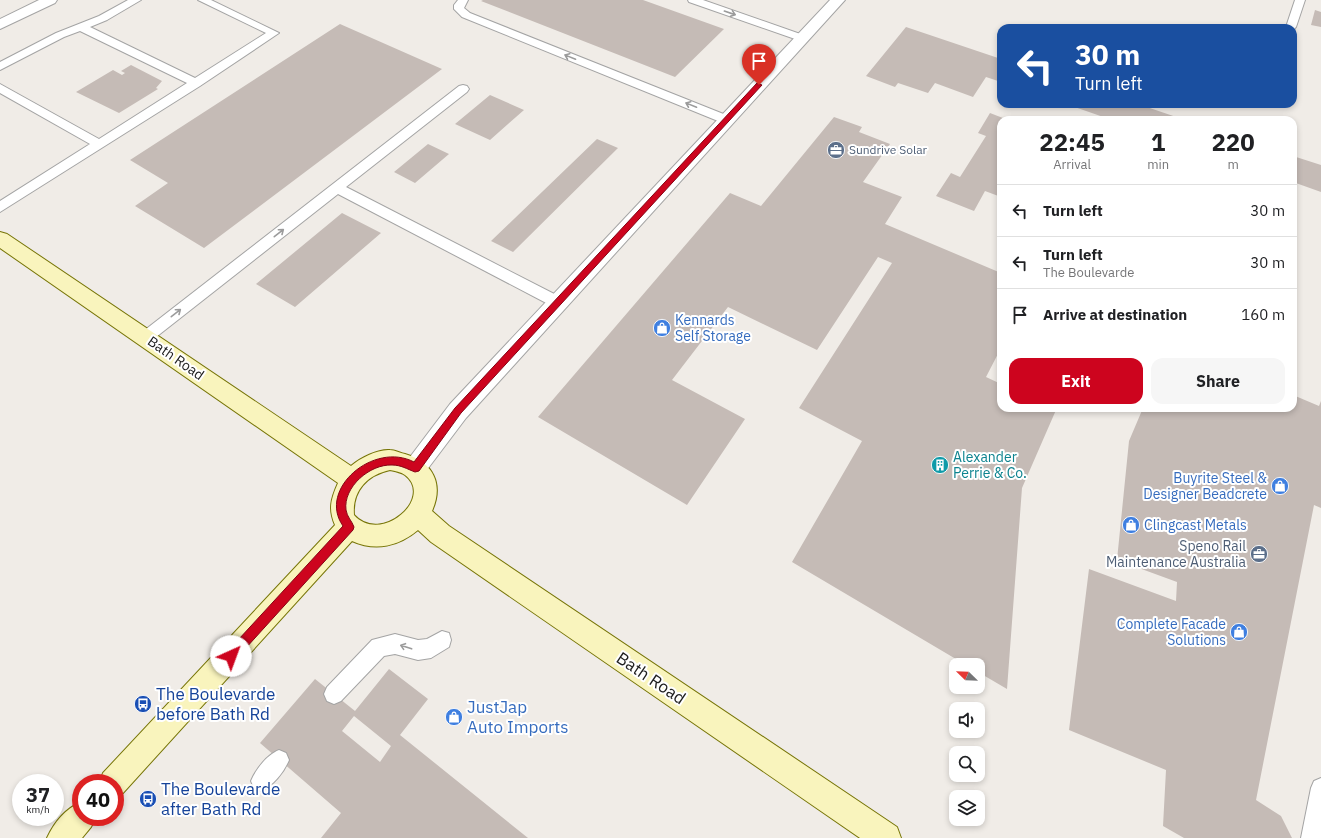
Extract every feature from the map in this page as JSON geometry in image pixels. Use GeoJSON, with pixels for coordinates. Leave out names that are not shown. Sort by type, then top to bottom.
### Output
{"type":"FeatureCollection","features":[{"type":"Feature","properties":{"kind":"street"},"geometry":{"type":"LineString","coordinates":[[0,25],[50,0]]}},
{"type":"Feature","properties":{"kind":"street"},"geometry":{"type":"LineString","coordinates":[[415,468],[458,411],[557,302],[838,0]]}},
{"type":"Feature","properties":{"kind":"street","name":"Bath Road"},"geometry":{"type":"LineString","coordinates":[[0,239],[146,337],[352,480]]}},
{"type":"Feature","properties":{"kind":"street"},"geometry":{"type":"LineString","coordinates":[[390,460],[404,462],[415,468],[423,477],[427,489],[425,502],[419,515],[397,532],[384,536],[365,535],[350,527],[344,519],[341,509],[342,499],[352,480],[363,470],[377,463],[390,460]]}},
{"type":"Feature","properties":{"kind":"street","name":"Bath Road"},"geometry":{"type":"LineString","coordinates":[[419,515],[440,534],[886,838]]}},
{"type":"Feature","properties":{"kind":"street"},"geometry":{"type":"LineString","coordinates":[[121,774],[350,527]]}},
{"type":"Feature","properties":{"kind":"street"},"geometry":{"type":"LineString","coordinates":[[62,838],[73,826]]}},
{"type":"Feature","properties":{"kind":"lane"},"geometry":{"type":"LineString","coordinates":[[0,67],[60,35],[102,18],[136,0]]}},
{"type":"Feature","properties":{"kind":"lane"},"geometry":{"type":"LineString","coordinates":[[0,207],[274,33],[203,0]]}},
{"type":"Feature","properties":{"kind":"lane"},"geometry":{"type":"LineString","coordinates":[[464,0],[459,5],[459,9],[466,15],[727,120]]}},
{"type":"Feature","properties":{"kind":"lane"},"geometry":{"type":"LineString","coordinates":[[693,0],[802,38]]}},
{"type":"Feature","properties":{"kind":"lane"},"geometry":{"type":"LineString","coordinates":[[1292,24],[1301,1],[1300,0]]}},
{"type":"Feature","properties":{"kind":"lane"},"geometry":{"type":"LineString","coordinates":[[81,27],[196,83]]}},
{"type":"Feature","properties":{"kind":"lane"},"geometry":{"type":"LineString","coordinates":[[0,88],[99,144]]}},
{"type":"Feature","properties":{"kind":"lane"},"geometry":{"type":"LineString","coordinates":[[146,337],[463,89]]}},
{"type":"Feature","properties":{"kind":"lane"},"geometry":{"type":"LineString","coordinates":[[337,188],[557,302]]}},
{"type":"Feature","properties":{"kind":"lane"},"geometry":{"type":"LineString","coordinates":[[334,694],[379,647],[395,644],[418,650],[431,648],[442,640]]}},
{"type":"Feature","properties":{"kind":"lane"},"geometry":{"type":"LineString","coordinates":[[261,782],[279,760]]}},
{"type":"Feature","properties":{"kind":"lane"},"geometry":{"type":"LineString","coordinates":[[1312,838],[1321,788]]}},
{"type":"Feature","properties":{"kind":"building"},"geometry":{"type":"Polygon","coordinates":[[[643,0],[724,29],[675,77],[481,1],[643,0]]]}},
{"type":"Feature","properties":{"kind":"building"},"geometry":{"type":"Polygon","coordinates":[[[1315,10],[1321,12],[1321,27],[1311,25],[1315,10]]]}},
{"type":"Feature","properties":{"kind":"building"},"geometry":{"type":"Polygon","coordinates":[[[340,24],[442,69],[204,248],[135,206],[168,183],[130,160],[340,24]]]}},
{"type":"Feature","properties":{"kind":"building"},"geometry":{"type":"Polygon","coordinates":[[[906,27],[997,58],[997,81],[986,77],[973,97],[935,83],[928,93],[898,83],[895,87],[866,76],[906,27]]]}},
{"type":"Feature","properties":{"kind":"building"},"geometry":{"type":"Polygon","coordinates":[[[131,65],[162,81],[156,88],[158,89],[119,113],[76,92],[113,70],[122,75],[125,73],[121,71],[131,65]]]}},
{"type":"Feature","properties":{"kind":"building"},"geometry":{"type":"Polygon","coordinates":[[[490,95],[524,110],[490,140],[455,124],[490,95]]]}},
{"type":"Feature","properties":{"kind":"building"},"geometry":{"type":"Polygon","coordinates":[[[1078,108],[1150,108],[1173,116],[1100,116],[1078,108]]]}},
{"type":"Feature","properties":{"kind":"building"},"geometry":{"type":"Polygon","coordinates":[[[990,113],[998,116],[997,196],[985,191],[974,211],[936,196],[951,173],[960,177],[986,136],[978,133],[990,113]]]}},
{"type":"Feature","properties":{"kind":"building"},"geometry":{"type":"Polygon","coordinates":[[[834,117],[862,127],[859,132],[890,144],[863,182],[902,197],[885,224],[997,271],[997,356],[986,377],[997,382],[997,412],[1055,412],[1022,488],[1007,689],[985,676],[985,658],[954,658],[792,562],[862,441],[799,408],[892,263],[878,257],[817,350],[728,307],[672,380],[745,419],[687,505],[538,417],[730,193],[761,206],[834,117]]]}},
{"type":"Feature","properties":{"kind":"building"},"geometry":{"type":"Polygon","coordinates":[[[597,139],[618,148],[513,252],[491,241],[597,139]]]}},
{"type":"Feature","properties":{"kind":"building"},"geometry":{"type":"Polygon","coordinates":[[[428,144],[449,154],[415,183],[394,172],[428,144]]]}},
{"type":"Feature","properties":{"kind":"building"},"geometry":{"type":"Polygon","coordinates":[[[1297,157],[1321,165],[1321,192],[1297,183],[1297,157]]]}},
{"type":"Feature","properties":{"kind":"building"},"geometry":{"type":"Polygon","coordinates":[[[342,213],[381,233],[295,307],[256,284],[342,213]]]}},
{"type":"Feature","properties":{"kind":"building"},"geometry":{"type":"Polygon","coordinates":[[[1297,397],[1319,406],[1321,401],[1321,508],[1314,505],[1256,800],[1281,816],[1292,838],[1184,838],[1163,826],[1166,770],[1069,730],[1089,569],[1176,601],[1177,582],[1117,560],[1129,441],[1141,412],[1297,412],[1297,397]]]}},
{"type":"Feature","properties":{"kind":"building"},"geometry":{"type":"Polygon","coordinates":[[[389,669],[428,699],[400,735],[528,838],[321,838],[341,813],[260,743],[315,679],[355,711],[389,669]],[[354,716],[342,731],[380,762],[391,746],[354,716]]]}},
{"type":"Feature","properties":{"kind":"place","name":"Sundrive Solar"},"geometry":{"type":"Point","coordinates":[836,150]}},
{"type":"Feature","properties":{"kind":"place","name":"Kennards Self Storage"},"geometry":{"type":"Point","coordinates":[662,328]}},
{"type":"Feature","properties":{"kind":"place","name":"Alexander Perrie & Co."},"geometry":{"type":"Point","coordinates":[940,465]}},
{"type":"Feature","properties":{"kind":"place","name":"Buyrite Steel & Designer Beadcrete"},"geometry":{"type":"Point","coordinates":[1280,486]}},
{"type":"Feature","properties":{"kind":"place","name":"Clingcast Metals"},"geometry":{"type":"Point","coordinates":[1131,525]}},
{"type":"Feature","properties":{"kind":"place","name":"Speno Rail Maintenance Australia"},"geometry":{"type":"Point","coordinates":[1259,554]}},
{"type":"Feature","properties":{"kind":"place","name":"Complete Facade Solutions"},"geometry":{"type":"Point","coordinates":[1239,632]}},
{"type":"Feature","properties":{"kind":"place","name":"The Boulevarde before Bath Rd"},"geometry":{"type":"Point","coordinates":[143,704]}},
{"type":"Feature","properties":{"kind":"place","name":"JustJap Auto Imports"},"geometry":{"type":"Point","coordinates":[454,717]}},
{"type":"Feature","properties":{"kind":"place","name":"The Boulevarde after Bath Rd"},"geometry":{"type":"Point","coordinates":[148,799]}},
{"type":"Feature","properties":{"kind":"route"},"geometry":{"type":"LineString","coordinates":[[231,656],[350,527],[344,519],[341,509],[342,499],[352,480],[363,470],[377,463],[390,460],[404,462],[415,468],[458,411],[557,302],[759,85]]}}]}
